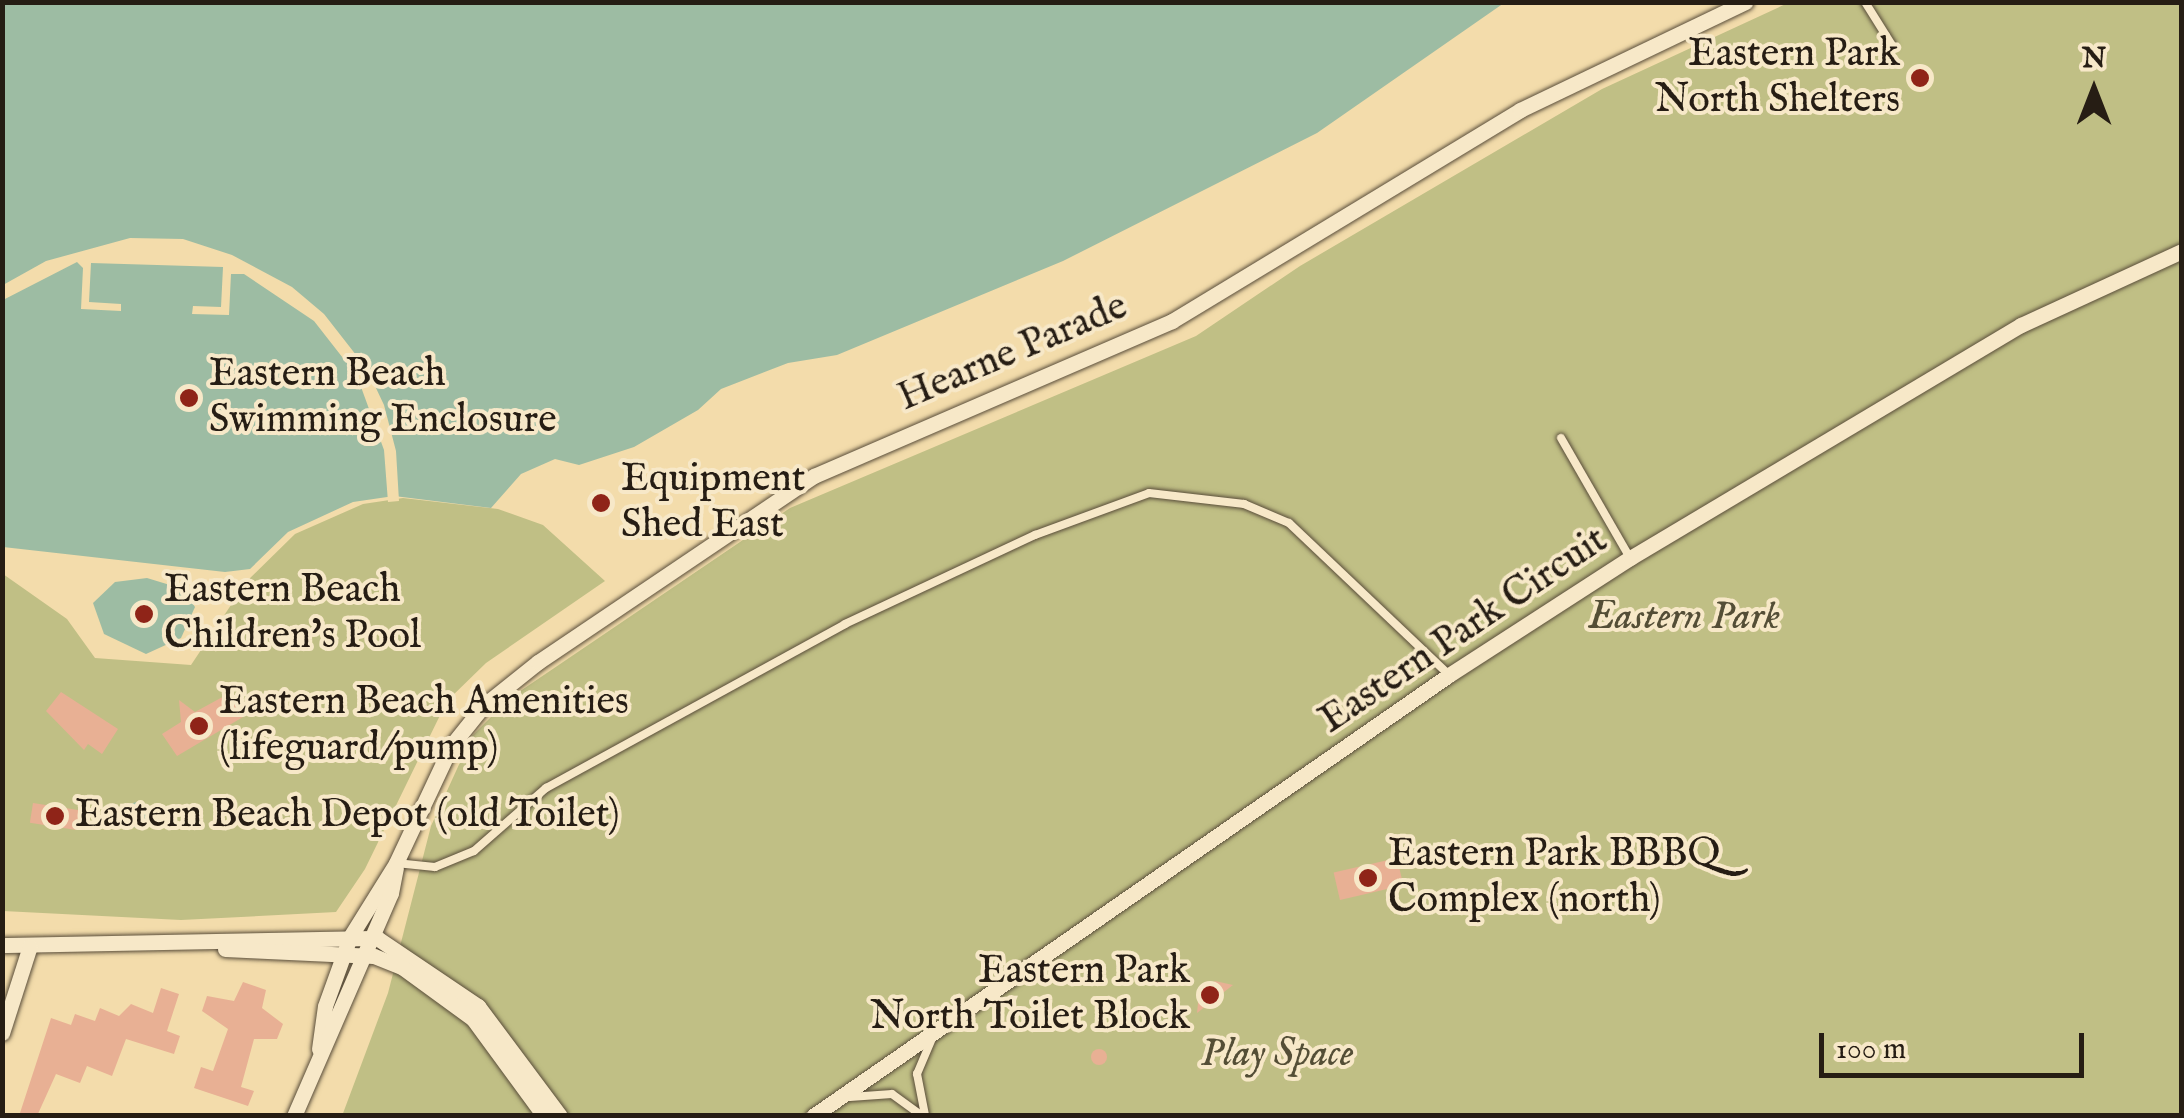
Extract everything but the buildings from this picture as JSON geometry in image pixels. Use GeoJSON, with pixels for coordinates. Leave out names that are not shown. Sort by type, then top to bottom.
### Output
{"type":"FeatureCollection","features":[{"type":"Feature","properties":{"kind":"street","name":"Hearne Parade"},"geometry":{"type":"LineString","coordinates":[[319,1048],[350,937],[396,863],[451,746],[482,706],[756,511],[840,463],[1172,321],[1520,110],[1745,2]]}},
{"type":"Feature","properties":{"kind":"street","name":"Eastern Park Circuit"},"geometry":{"type":"LineString","coordinates":[[818,1112],[1449,675],[1630,558],[2021,325],[2182,251]]}},
{"type":"Feature","properties":{"kind":"street","name":"Hearne Parade"},"geometry":{"type":"LineString","coordinates":[[319,1048],[391,893],[396,863]]}},
{"type":"Feature","properties":{"kind":"street"},"geometry":{"type":"LineString","coordinates":[[2,945],[191,946],[370,937],[429,968],[478,1006],[560,1116]]}},
{"type":"Feature","properties":{"kind":"street"},"geometry":{"type":"LineString","coordinates":[[2,1033],[30,946]]}},
{"type":"Feature","properties":{"kind":"street"},"geometry":{"type":"LineString","coordinates":[[191,946],[362,956],[402,968],[462,1008],[544,1116]]}},
{"type":"Feature","properties":{"kind":"street"},"geometry":{"type":"LineString","coordinates":[[294,1116],[319,1048]]}},
{"type":"Feature","properties":{"kind":"lane"},"geometry":{"type":"LineString","coordinates":[[1866,2],[1892,45]]}},
{"type":"Feature","properties":{"kind":"lane"},"geometry":{"type":"LineString","coordinates":[[1561,438],[1630,558]]}},
{"type":"Feature","properties":{"kind":"lane"},"geometry":{"type":"LineString","coordinates":[[396,863],[435,866],[474,851],[546,788],[845,624],[1035,534],[1149,493],[1244,504],[1289,523],[1449,675]]}},
{"type":"Feature","properties":{"kind":"lane"},"geometry":{"type":"LineString","coordinates":[[924,1116],[918,1067],[942,1028]]}},
{"type":"Feature","properties":{"kind":"lane"},"geometry":{"type":"LineString","coordinates":[[818,1112],[880,1092],[924,1116]]}},
{"type":"Feature","properties":{"kind":"green space","name":"Eastern Park"},"geometry":{"type":"Polygon","coordinates":[[[1788,3],[2181,3],[2181,1115],[342,1116],[388,993],[431,826],[472,736],[510,698],[790,508],[1196,336],[1300,266],[1602,89],[1788,3]]]}},
{"type":"Feature","properties":{"kind":"green space"},"geometry":{"type":"Polygon","coordinates":[[[403,498],[498,509],[543,525],[605,581],[486,663],[447,701],[365,869],[336,912],[181,920],[3,911],[3,574],[67,619],[95,658],[191,665],[247,581],[295,534],[363,504],[403,498]]]}},
{"type":"Feature","properties":{"kind":"shaded area"},"geometry":{"type":"Polygon","coordinates":[[[3,3],[1504,3],[1317,133],[1063,261],[837,355],[788,363],[721,389],[698,410],[634,447],[579,465],[555,459],[521,474],[491,508],[394,496],[353,502],[288,532],[250,569],[225,572],[3,547],[3,3]]]}},
{"type":"Feature","properties":{"kind":"shaded area","name":"Eastern Beach Children's Pool"},"geometry":{"type":"Polygon","coordinates":[[[147,578],[183,589],[195,607],[181,638],[146,654],[104,634],[93,603],[115,582],[147,578]]]}},
{"type":"Feature","properties":{"kind":"shaded area"},"geometry":{"type":"Polygon","coordinates":[[[138,802],[147,806],[151,815],[147,824],[138,828],[129,824],[125,815],[129,806],[138,802]]]}},
{"type":"Feature","properties":{"kind":"pier"},"geometry":{"type":"Polygon","coordinates":[[[130,238],[183,239],[232,255],[292,287],[324,314],[367,369],[384,405],[396,451],[399,501],[388,502],[384,450],[357,376],[314,321],[244,274],[231,274],[229,315],[192,314],[193,306],[221,307],[223,267],[91,263],[89,302],[121,304],[121,311],[81,309],[83,268],[77,262],[3,300],[3,285],[46,261],[130,238]]]}},
{"type":"Feature","properties":{"kind":"place","name":"Eastern Park North Shelters"},"geometry":{"type":"Point","coordinates":[1920,78]}},
{"type":"Feature","properties":{"kind":"place","name":"Eastern Beach Swimming Enclosure"},"geometry":{"type":"Point","coordinates":[189,398]}},
{"type":"Feature","properties":{"kind":"place","name":"Equipment Shed East"},"geometry":{"type":"Point","coordinates":[601,503]}},
{"type":"Feature","properties":{"kind":"place","name":"Eastern Beach Children's Pool"},"geometry":{"type":"Point","coordinates":[144,614]}},
{"type":"Feature","properties":{"kind":"place","name":"Eastern Beach Amenities (lifeguard/pump)"},"geometry":{"type":"Point","coordinates":[199,726]}},
{"type":"Feature","properties":{"kind":"place","name":"Eastern Beach Depot (old Toilet)"},"geometry":{"type":"Point","coordinates":[55,816]}},
{"type":"Feature","properties":{"kind":"place","name":"Eastern Park BBBQ Complex (north)"},"geometry":{"type":"Point","coordinates":[1368,878]}},
{"type":"Feature","properties":{"kind":"place","name":"Eastern Park North Toilet Block"},"geometry":{"type":"Point","coordinates":[1210,995]}},
{"type":"Feature","properties":{"kind":"park label","name":"Play Space"},"geometry":{"type":"Point","coordinates":[1277,1055]}}]}
